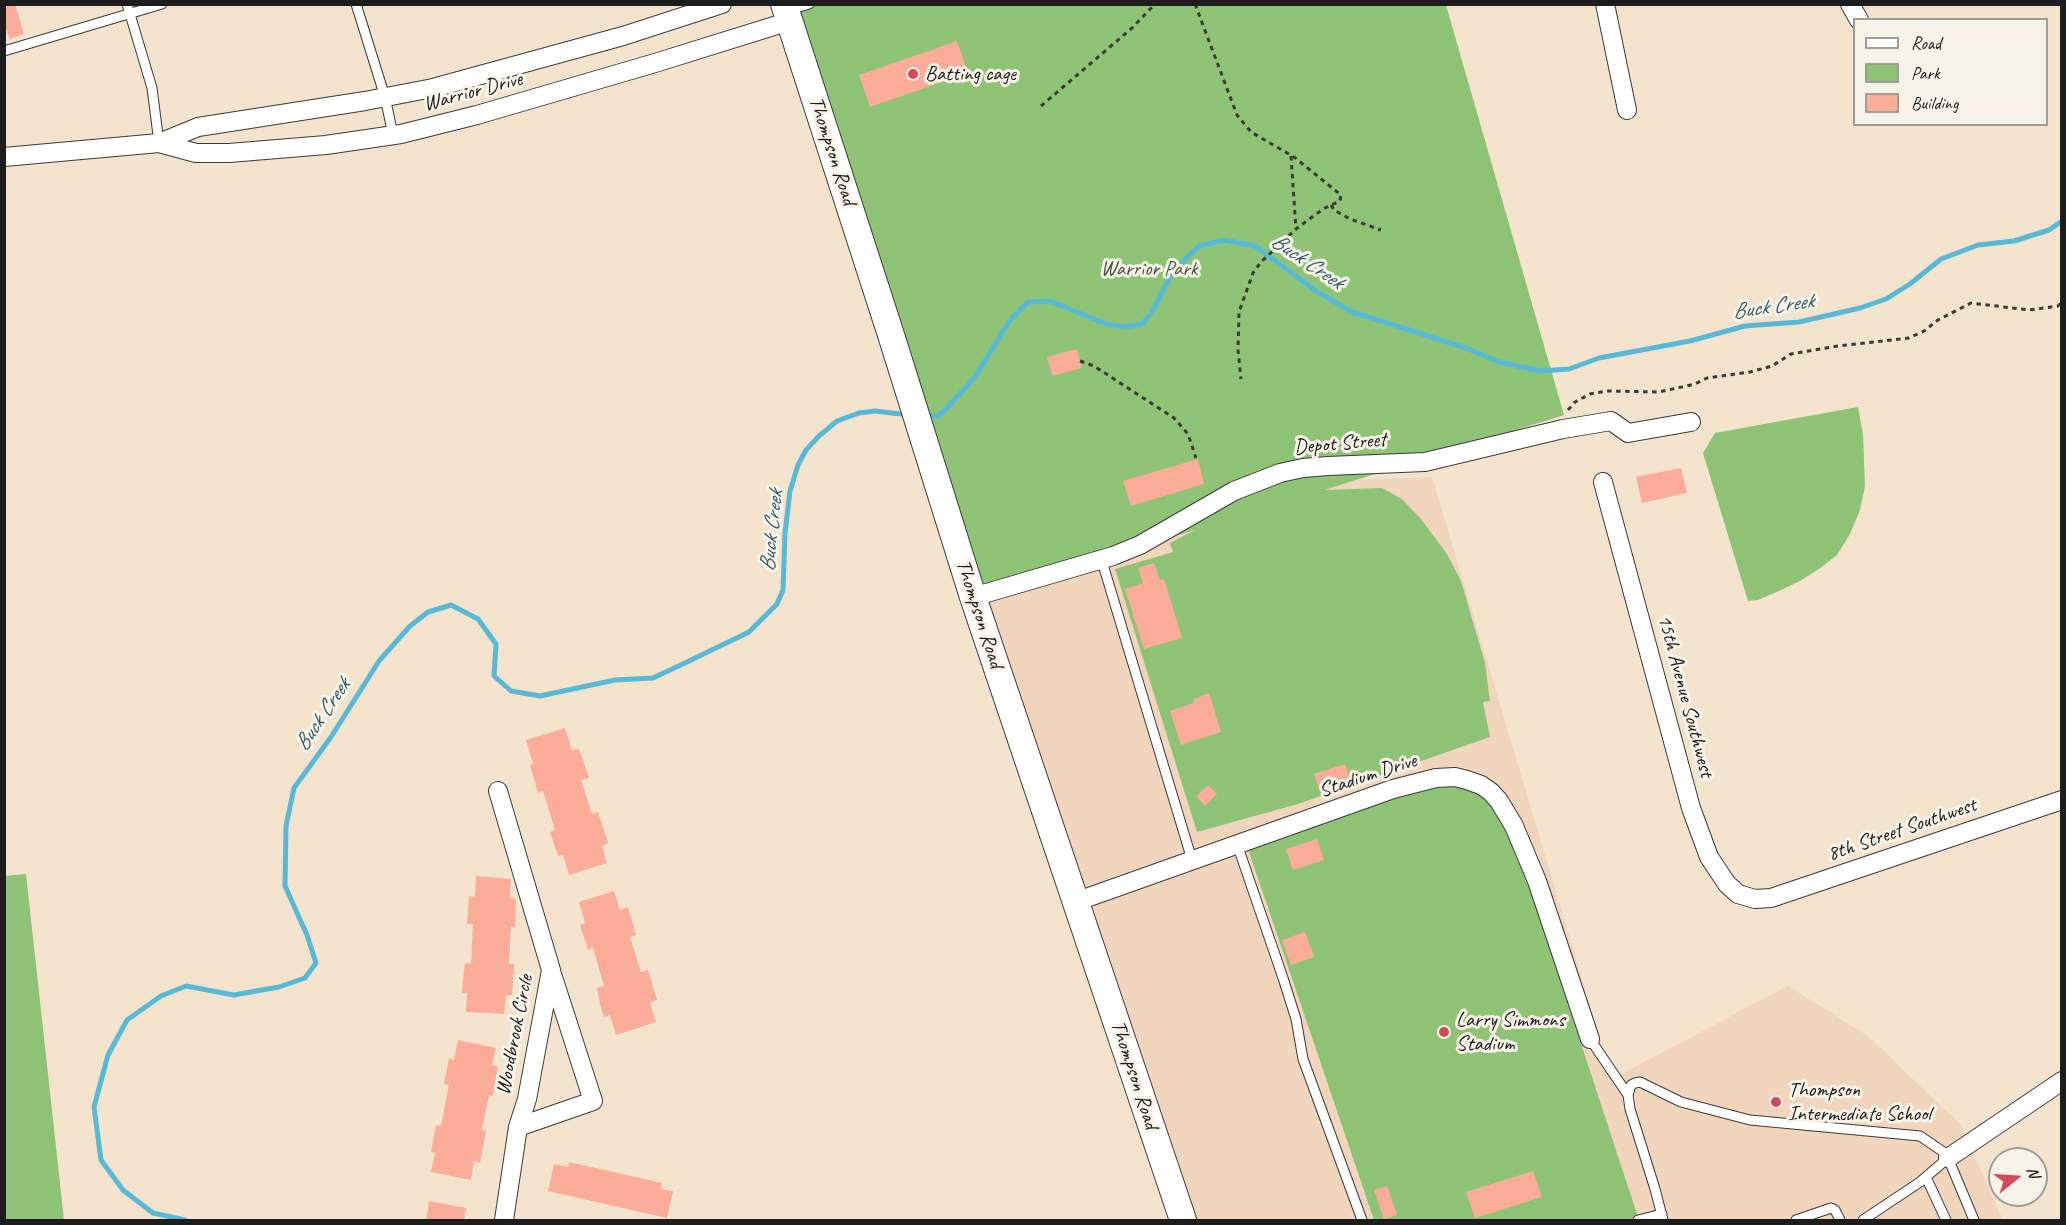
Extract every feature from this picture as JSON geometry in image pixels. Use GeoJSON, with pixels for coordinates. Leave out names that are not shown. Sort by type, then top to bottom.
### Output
{"type":"FeatureCollection","features":[{"type":"Feature","properties":{"kind":"street","name":"Warrior Drive"},"geometry":{"type":"LineString","coordinates":[[4,157],[159,142],[198,128],[434,88],[546,58],[722,4]]}},
{"type":"Feature","properties":{"kind":"street"},"geometry":{"type":"LineString","coordinates":[[1605,4],[1627,110]]}},
{"type":"Feature","properties":{"kind":"street"},"geometry":{"type":"LineString","coordinates":[[1850,4],[1858,18]]}},
{"type":"Feature","properties":{"kind":"street","name":"Warrior Drive"},"geometry":{"type":"LineString","coordinates":[[159,142],[196,153],[229,153],[326,145],[393,135],[488,112],[654,63],[792,10]]}},
{"type":"Feature","properties":{"kind":"street","name":"Thompson Road"},"geometry":{"type":"LineString","coordinates":[[792,10],[939,492],[1183,1221]]}},
{"type":"Feature","properties":{"kind":"street","name":"Depot Street"},"geometry":{"type":"LineString","coordinates":[[973,597],[1140,545],[1208,504],[1280,473],[1328,466],[1425,462],[1563,429],[1611,421],[1628,433],[1691,422]]}},
{"type":"Feature","properties":{"kind":"street","name":"15th Avenue Southwest"},"geometry":{"type":"LineString","coordinates":[[1603,482],[1691,808],[1709,857],[1727,884],[1744,897],[1755,899]]}},
{"type":"Feature","properties":{"kind":"street","name":"Stadium Drive"},"geometry":{"type":"LineString","coordinates":[[1075,902],[1415,782],[1455,777],[1481,785],[1499,801],[1522,844],[1541,892],[1590,1039]]}},
{"type":"Feature","properties":{"kind":"street","name":"Woodbrook Circle"},"geometry":{"type":"LineString","coordinates":[[498,790],[551,970],[527,1099],[519,1127],[504,1221]]}},
{"type":"Feature","properties":{"kind":"street","name":"8th Street Southwest"},"geometry":{"type":"LineString","coordinates":[[1755,899],[1771,898],[2060,805]]}},
{"type":"Feature","properties":{"kind":"street"},"geometry":{"type":"LineString","coordinates":[[519,1127],[593,1101],[551,970]]}},
{"type":"Feature","properties":{"kind":"street"},"geometry":{"type":"LineString","coordinates":[[1948,1158],[2061,1081]]}},
{"type":"Feature","properties":{"kind":"lane"},"geometry":{"type":"LineString","coordinates":[[4,51],[128,9],[162,4]]}},
{"type":"Feature","properties":{"kind":"lane"},"geometry":{"type":"LineString","coordinates":[[357,4],[385,97],[393,135]]}},
{"type":"Feature","properties":{"kind":"lane"},"geometry":{"type":"LineString","coordinates":[[128,9],[152,88],[159,142]]}},
{"type":"Feature","properties":{"kind":"lane"},"geometry":{"type":"LineString","coordinates":[[1101,558],[1192,860]]}},
{"type":"Feature","properties":{"kind":"lane"},"geometry":{"type":"LineString","coordinates":[[1237,844],[1296,1019],[1303,1059],[1362,1221]]}},
{"type":"Feature","properties":{"kind":"lane"},"geometry":{"type":"LineString","coordinates":[[1590,1039],[1628,1095]]}},
{"type":"Feature","properties":{"kind":"lane"},"geometry":{"type":"LineString","coordinates":[[1638,1221],[1663,1217],[1630,1109],[1628,1095],[1631,1085],[1640,1082],[1681,1102],[1750,1120],[1920,1136],[1948,1158],[1974,1221]]}},
{"type":"Feature","properties":{"kind":"lane"},"geometry":{"type":"LineString","coordinates":[[1863,1221],[1926,1177],[1948,1158]]}},
{"type":"Feature","properties":{"kind":"lane"},"geometry":{"type":"LineString","coordinates":[[1926,1177],[1946,1221]]}},
{"type":"Feature","properties":{"kind":"lane"},"geometry":{"type":"LineString","coordinates":[[1796,1221],[1831,1208],[1840,1221]]}},
{"type":"Feature","properties":{"kind":"path"},"geometry":{"type":"LineString","coordinates":[[1041,106],[1132,28],[1155,4]]}},
{"type":"Feature","properties":{"kind":"path"},"geometry":{"type":"LineString","coordinates":[[1196,4],[1237,115],[1251,132],[1291,155],[1341,194],[1340,201],[1317,212],[1275,248],[1250,277],[1239,312],[1240,379]]}},
{"type":"Feature","properties":{"kind":"path"},"geometry":{"type":"LineString","coordinates":[[1291,155],[1296,229]]}},
{"type":"Feature","properties":{"kind":"path"},"geometry":{"type":"LineString","coordinates":[[1331,205],[1334,210],[1350,219],[1381,230]]}},
{"type":"Feature","properties":{"kind":"path"},"geometry":{"type":"LineString","coordinates":[[1562,417],[1575,402],[1590,394],[1607,391],[1659,392],[1695,384],[1707,378],[1750,372],[1772,366],[1791,354],[1908,338],[1971,303],[2029,310],[2058,306],[2061,302]]}},
{"type":"Feature","properties":{"kind":"path"},"geometry":{"type":"LineString","coordinates":[[1080,361],[1094,366],[1174,418],[1188,434],[1196,458]]}},
{"type":"Feature","properties":{"kind":"shaded area"},"geometry":{"type":"Polygon","coordinates":[[[1432,477],[1612,1079],[1788,986],[1868,1036],[1960,1124],[1988,1187],[1988,1207],[1997,1207],[2003,1220],[1183,1220],[973,597],[1310,482],[1432,477]]]}},
{"type":"Feature","properties":{"kind":"green space","name":"Warrior Park"},"geometry":{"type":"Polygon","coordinates":[[[795,5],[1446,5],[1564,415],[1324,490],[1382,488],[1402,499],[1421,519],[1447,554],[1461,581],[1485,663],[1490,701],[1483,702],[1490,737],[1298,804],[1197,832],[1115,569],[1173,552],[1170,543],[1195,530],[973,597],[795,5]]]}},
{"type":"Feature","properties":{"kind":"green space"},"geometry":{"type":"Polygon","coordinates":[[[1858,407],[1863,435],[1865,486],[1860,510],[1850,534],[1837,555],[1819,569],[1779,591],[1758,600],[1748,601],[1703,453],[1715,433],[1858,407]]]}},
{"type":"Feature","properties":{"kind":"green space","name":"Larry Simmons Stadium"},"geometry":{"type":"Polygon","coordinates":[[[1455,782],[1487,797],[1513,837],[1638,1217],[1628,1220],[1374,1220],[1247,846],[1426,786],[1455,782]]]}},
{"type":"Feature","properties":{"kind":"green space"},"geometry":{"type":"Polygon","coordinates":[[[26,874],[64,1220],[5,1220],[5,876],[26,874]]]}},
{"type":"Feature","properties":{"kind":"building"},"geometry":{"type":"Polygon","coordinates":[[[4,4],[15,4],[24,34],[10,39],[4,24],[4,4]]]}},
{"type":"Feature","properties":{"kind":"building","name":"Batting cage"},"geometry":{"type":"Polygon","coordinates":[[[957,41],[968,73],[870,107],[859,75],[957,41]]]}},
{"type":"Feature","properties":{"kind":"building"},"geometry":{"type":"Polygon","coordinates":[[[1077,349],[1082,368],[1052,376],[1047,357],[1077,349]]]}},
{"type":"Feature","properties":{"kind":"building"},"geometry":{"type":"Polygon","coordinates":[[[1198,459],[1204,484],[1131,506],[1123,481],[1198,459]]]}},
{"type":"Feature","properties":{"kind":"building"},"geometry":{"type":"Polygon","coordinates":[[[1681,468],[1687,493],[1642,503],[1636,477],[1681,468]]]}},
{"type":"Feature","properties":{"kind":"building"},"geometry":{"type":"Polygon","coordinates":[[[1154,563],[1160,580],[1164,579],[1182,638],[1144,649],[1125,589],[1143,583],[1138,568],[1154,563]]]}},
{"type":"Feature","properties":{"kind":"building"},"geometry":{"type":"Polygon","coordinates":[[[1209,693],[1221,732],[1181,745],[1170,711],[1194,703],[1193,699],[1209,693]]]}},
{"type":"Feature","properties":{"kind":"building"},"geometry":{"type":"Polygon","coordinates":[[[565,728],[572,750],[579,749],[589,778],[581,780],[592,814],[598,812],[608,843],[602,846],[607,863],[569,875],[563,855],[558,856],[550,832],[555,830],[543,791],[538,793],[526,740],[565,728]]]}},
{"type":"Feature","properties":{"kind":"building"},"geometry":{"type":"Polygon","coordinates":[[[1345,764],[1352,784],[1321,794],[1314,774],[1345,764]]]}},
{"type":"Feature","properties":{"kind":"building"},"geometry":{"type":"Polygon","coordinates":[[[1208,785],[1217,794],[1205,806],[1196,796],[1208,785]]]}},
{"type":"Feature","properties":{"kind":"building"},"geometry":{"type":"Polygon","coordinates":[[[1317,839],[1324,860],[1293,870],[1286,849],[1317,839]]]}},
{"type":"Feature","properties":{"kind":"building"},"geometry":{"type":"Polygon","coordinates":[[[476,876],[511,879],[510,898],[516,899],[515,928],[511,927],[509,964],[514,964],[512,995],[506,995],[504,1014],[466,1012],[467,993],[462,993],[465,963],[471,964],[473,924],[467,924],[469,896],[475,897],[476,876]]]}},
{"type":"Feature","properties":{"kind":"building"},"geometry":{"type":"Polygon","coordinates":[[[614,891],[620,910],[628,907],[636,935],[630,937],[641,972],[648,970],[657,1000],[650,1002],[656,1022],[616,1035],[610,1015],[604,1017],[600,1004],[597,988],[604,986],[593,948],[588,950],[580,925],[585,923],[579,902],[614,891]]]}},
{"type":"Feature","properties":{"kind":"building"},"geometry":{"type":"Polygon","coordinates":[[[1305,932],[1314,957],[1291,965],[1282,940],[1305,932]]]}},
{"type":"Feature","properties":{"kind":"building"},"geometry":{"type":"Polygon","coordinates":[[[458,1040],[496,1048],[492,1065],[498,1067],[493,1096],[489,1095],[482,1130],[486,1131],[480,1163],[474,1161],[471,1180],[431,1172],[435,1153],[431,1152],[436,1125],[441,1126],[449,1085],[444,1084],[449,1058],[454,1060],[458,1040]]]}},
{"type":"Feature","properties":{"kind":"building"},"geometry":{"type":"Polygon","coordinates":[[[569,1162],[662,1183],[661,1189],[673,1191],[667,1218],[548,1191],[554,1164],[568,1167],[569,1162]]]}},
{"type":"Feature","properties":{"kind":"building"},"geometry":{"type":"Polygon","coordinates":[[[1533,1171],[1542,1197],[1475,1218],[1466,1192],[1533,1171]]]}},
{"type":"Feature","properties":{"kind":"building"},"geometry":{"type":"Polygon","coordinates":[[[1387,1186],[1397,1215],[1384,1219],[1374,1190],[1387,1186]]]}},
{"type":"Feature","properties":{"kind":"building"},"geometry":{"type":"Polygon","coordinates":[[[429,1201],[466,1208],[464,1221],[426,1221],[429,1201]]]}},
{"type":"Feature","properties":{"kind":"waterway","name":"Buck Creek"},"geometry":{"type":"LineString","coordinates":[[924,415],[938,416],[946,409],[975,377],[1010,320],[1028,302],[1050,301],[1106,324],[1125,327],[1142,324],[1152,312],[1173,271],[1199,246],[1224,240],[1255,246],[1316,291],[1352,312],[1466,348],[1499,362],[1540,371],[1569,369],[1599,358],[1690,341],[1745,326],[1799,322],[1860,308],[1886,299],[1910,284],[1941,259],[1978,245],[2014,241],[2049,230],[2062,221]]}},
{"type":"Feature","properties":{"kind":"waterway","name":"Buck Creek"},"geometry":{"type":"LineString","coordinates":[[185,1220],[153,1213],[123,1190],[101,1160],[94,1107],[108,1055],[127,1020],[161,996],[186,986],[234,995],[279,987],[305,978],[316,963],[307,935],[285,886],[286,826],[294,788],[331,737],[379,661],[410,626],[428,612],[451,605],[478,619],[496,644],[494,676],[511,691],[540,696],[615,680],[653,678],[749,632],[777,604],[783,590],[785,533],[790,491],[798,465],[806,450],[819,436],[837,421],[859,413],[875,411],[909,415]]}},
{"type":"Feature","properties":{"kind":"place","name":"Batting cage"},"geometry":{"type":"Point","coordinates":[913,74]}},
{"type":"Feature","properties":{"kind":"place","name":"Larry Simmons Stadium"},"geometry":{"type":"Point","coordinates":[1444,1032]}},
{"type":"Feature","properties":{"kind":"place","name":"Thompson Intermediate School"},"geometry":{"type":"Point","coordinates":[1776,1102]}}]}
